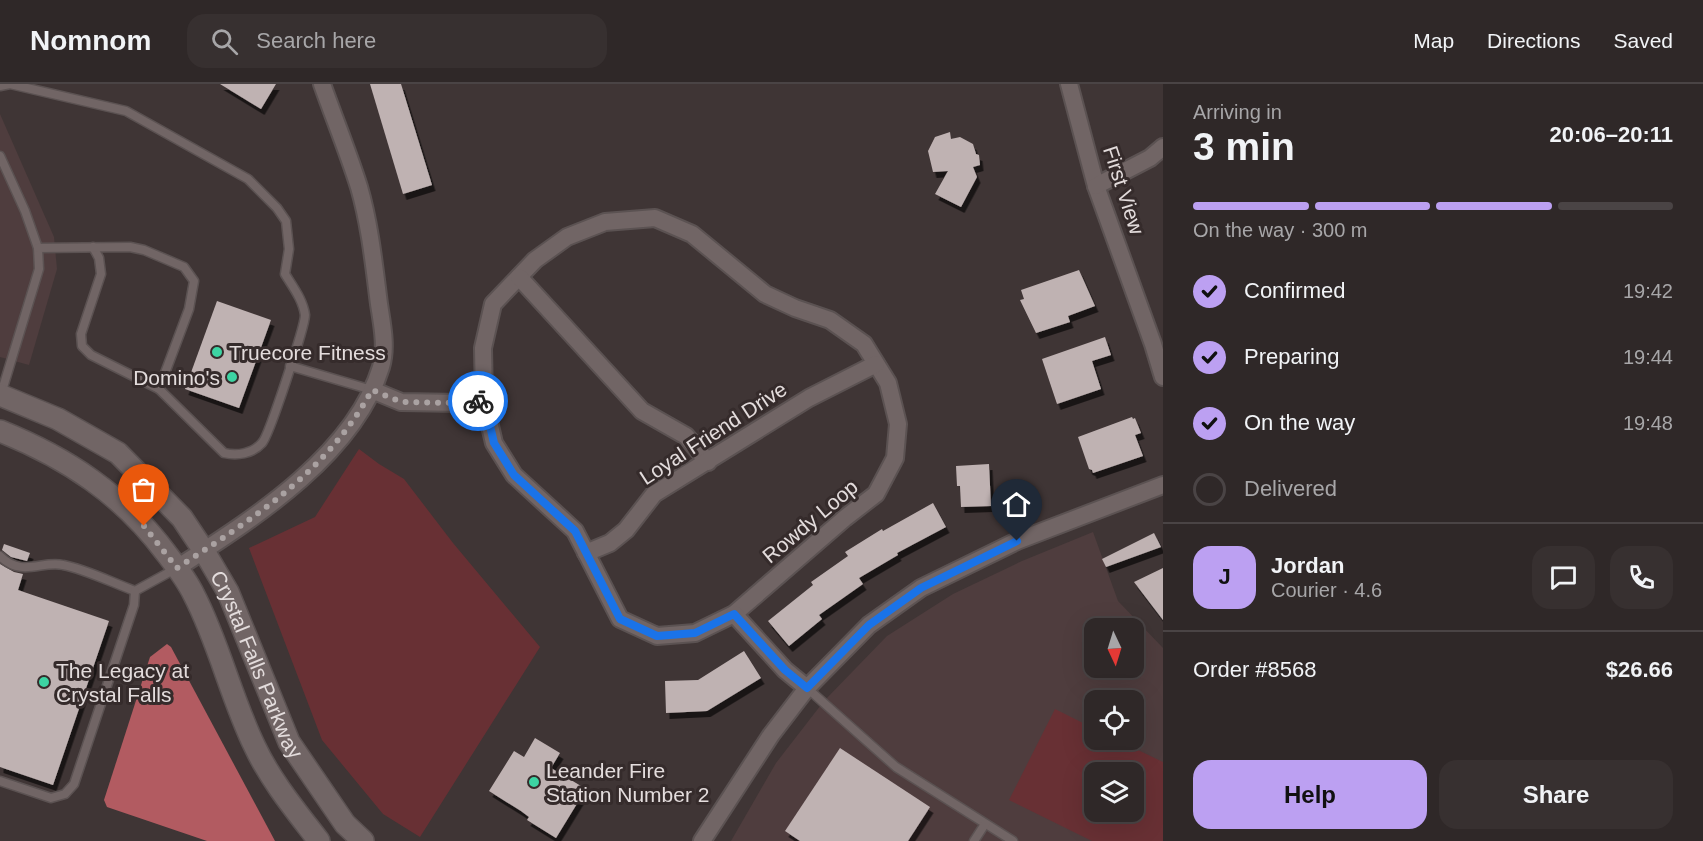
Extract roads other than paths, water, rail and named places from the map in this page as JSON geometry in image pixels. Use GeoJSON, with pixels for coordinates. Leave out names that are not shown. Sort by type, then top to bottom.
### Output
{"type":"FeatureCollection","features":[{"type":"Feature","properties":{"kind":"street"},"geometry":{"type":"LineString","coordinates":[[177,568],[277,501],[319,463],[356,419],[382,366],[384,345],[373,253],[359,188],[322,84]]}},
{"type":"Feature","properties":{"kind":"street","name":"First View"},"geometry":{"type":"LineString","coordinates":[[1069,84],[1096,186],[1163,377]]}},
{"type":"Feature","properties":{"kind":"street"},"geometry":{"type":"LineString","coordinates":[[1096,186],[1150,158],[1163,147]]}},
{"type":"Feature","properties":{"kind":"street","name":"Rowdy Loop"},"geometry":{"type":"LineString","coordinates":[[655,218],[692,234],[765,294],[795,308],[830,320],[864,344],[876,364],[888,383],[898,424],[895,458],[876,494],[734,614],[695,633],[657,636],[620,619],[575,531],[514,475],[494,443],[484,400],[483,348],[493,304],[534,260],[567,237],[605,222],[655,218]]}},
{"type":"Feature","properties":{"kind":"street"},"geometry":{"type":"LineString","coordinates":[[519,277],[642,411],[686,436],[708,462]]}},
{"type":"Feature","properties":{"kind":"street","name":"Loyal Friend Drive"},"geometry":{"type":"LineString","coordinates":[[586,553],[609,543],[627,530],[654,494],[808,398],[876,364]]}},
{"type":"Feature","properties":{"kind":"street"},"geometry":{"type":"LineString","coordinates":[[372,390],[401,402],[460,403],[484,400]]}},
{"type":"Feature","properties":{"kind":"street","name":"Crystal Falls Parkway"},"geometry":{"type":"LineString","coordinates":[[0,396],[58,419],[118,453],[182,518],[228,592],[289,742],[345,824],[363,841]]}},
{"type":"Feature","properties":{"kind":"street","name":"Crystal Falls Parkway"},"geometry":{"type":"LineString","coordinates":[[0,431],[33,444],[83,473],[129,509],[177,568],[194,594],[255,747],[289,803],[319,841]]}},
{"type":"Feature","properties":{"kind":"street"},"geometry":{"type":"LineString","coordinates":[[703,841],[771,735],[807,688],[869,625],[921,588],[1017,541],[1163,485]]}},
{"type":"Feature","properties":{"kind":"street"},"geometry":{"type":"LineString","coordinates":[[734,614],[785,670],[807,688]]}},
{"type":"Feature","properties":{"kind":"lane"},"geometry":{"type":"LineString","coordinates":[[0,86],[10,84],[126,111],[225,164],[248,179],[277,208],[285,221],[289,249],[285,274],[301,299],[305,319],[263,443],[251,451],[236,455],[224,453],[159,389],[91,355],[82,346],[81,334],[101,274],[99,258],[93,247]]}},
{"type":"Feature","properties":{"kind":"lane"},"geometry":{"type":"LineString","coordinates":[[0,156],[25,211],[38,248],[39,270],[0,396]]}},
{"type":"Feature","properties":{"kind":"lane"},"geometry":{"type":"LineString","coordinates":[[38,248],[130,247],[144,250],[184,267],[194,281],[189,309],[159,389]]}},
{"type":"Feature","properties":{"kind":"lane"},"geometry":{"type":"LineString","coordinates":[[290,366],[372,390]]}},
{"type":"Feature","properties":{"kind":"lane"},"geometry":{"type":"LineString","coordinates":[[0,556],[15,565],[31,568],[61,564],[135,591],[177,568]]}},
{"type":"Feature","properties":{"kind":"lane"},"geometry":{"type":"LineString","coordinates":[[0,781],[51,798],[65,794],[74,784],[134,605],[135,591]]}},
{"type":"Feature","properties":{"kind":"lane"},"geometry":{"type":"LineString","coordinates":[[807,688],[896,767],[1014,841]]}},
{"type":"Feature","properties":{"kind":"lane"},"geometry":{"type":"LineString","coordinates":[[974,841],[985,824]]}},
{"type":"Feature","properties":{"kind":"place","name":"Truecore Fitness"},"geometry":{"type":"Point","coordinates":[217,352]}},
{"type":"Feature","properties":{"kind":"place","name":"Domino's"},"geometry":{"type":"Point","coordinates":[232,377]}},
{"type":"Feature","properties":{"kind":"place","name":"The Legacy at Crystal Falls"},"geometry":{"type":"Point","coordinates":[44,682]}},
{"type":"Feature","properties":{"kind":"place","name":"Leander Fire Station Number 2"},"geometry":{"type":"Point","coordinates":[534,782]}}]}
